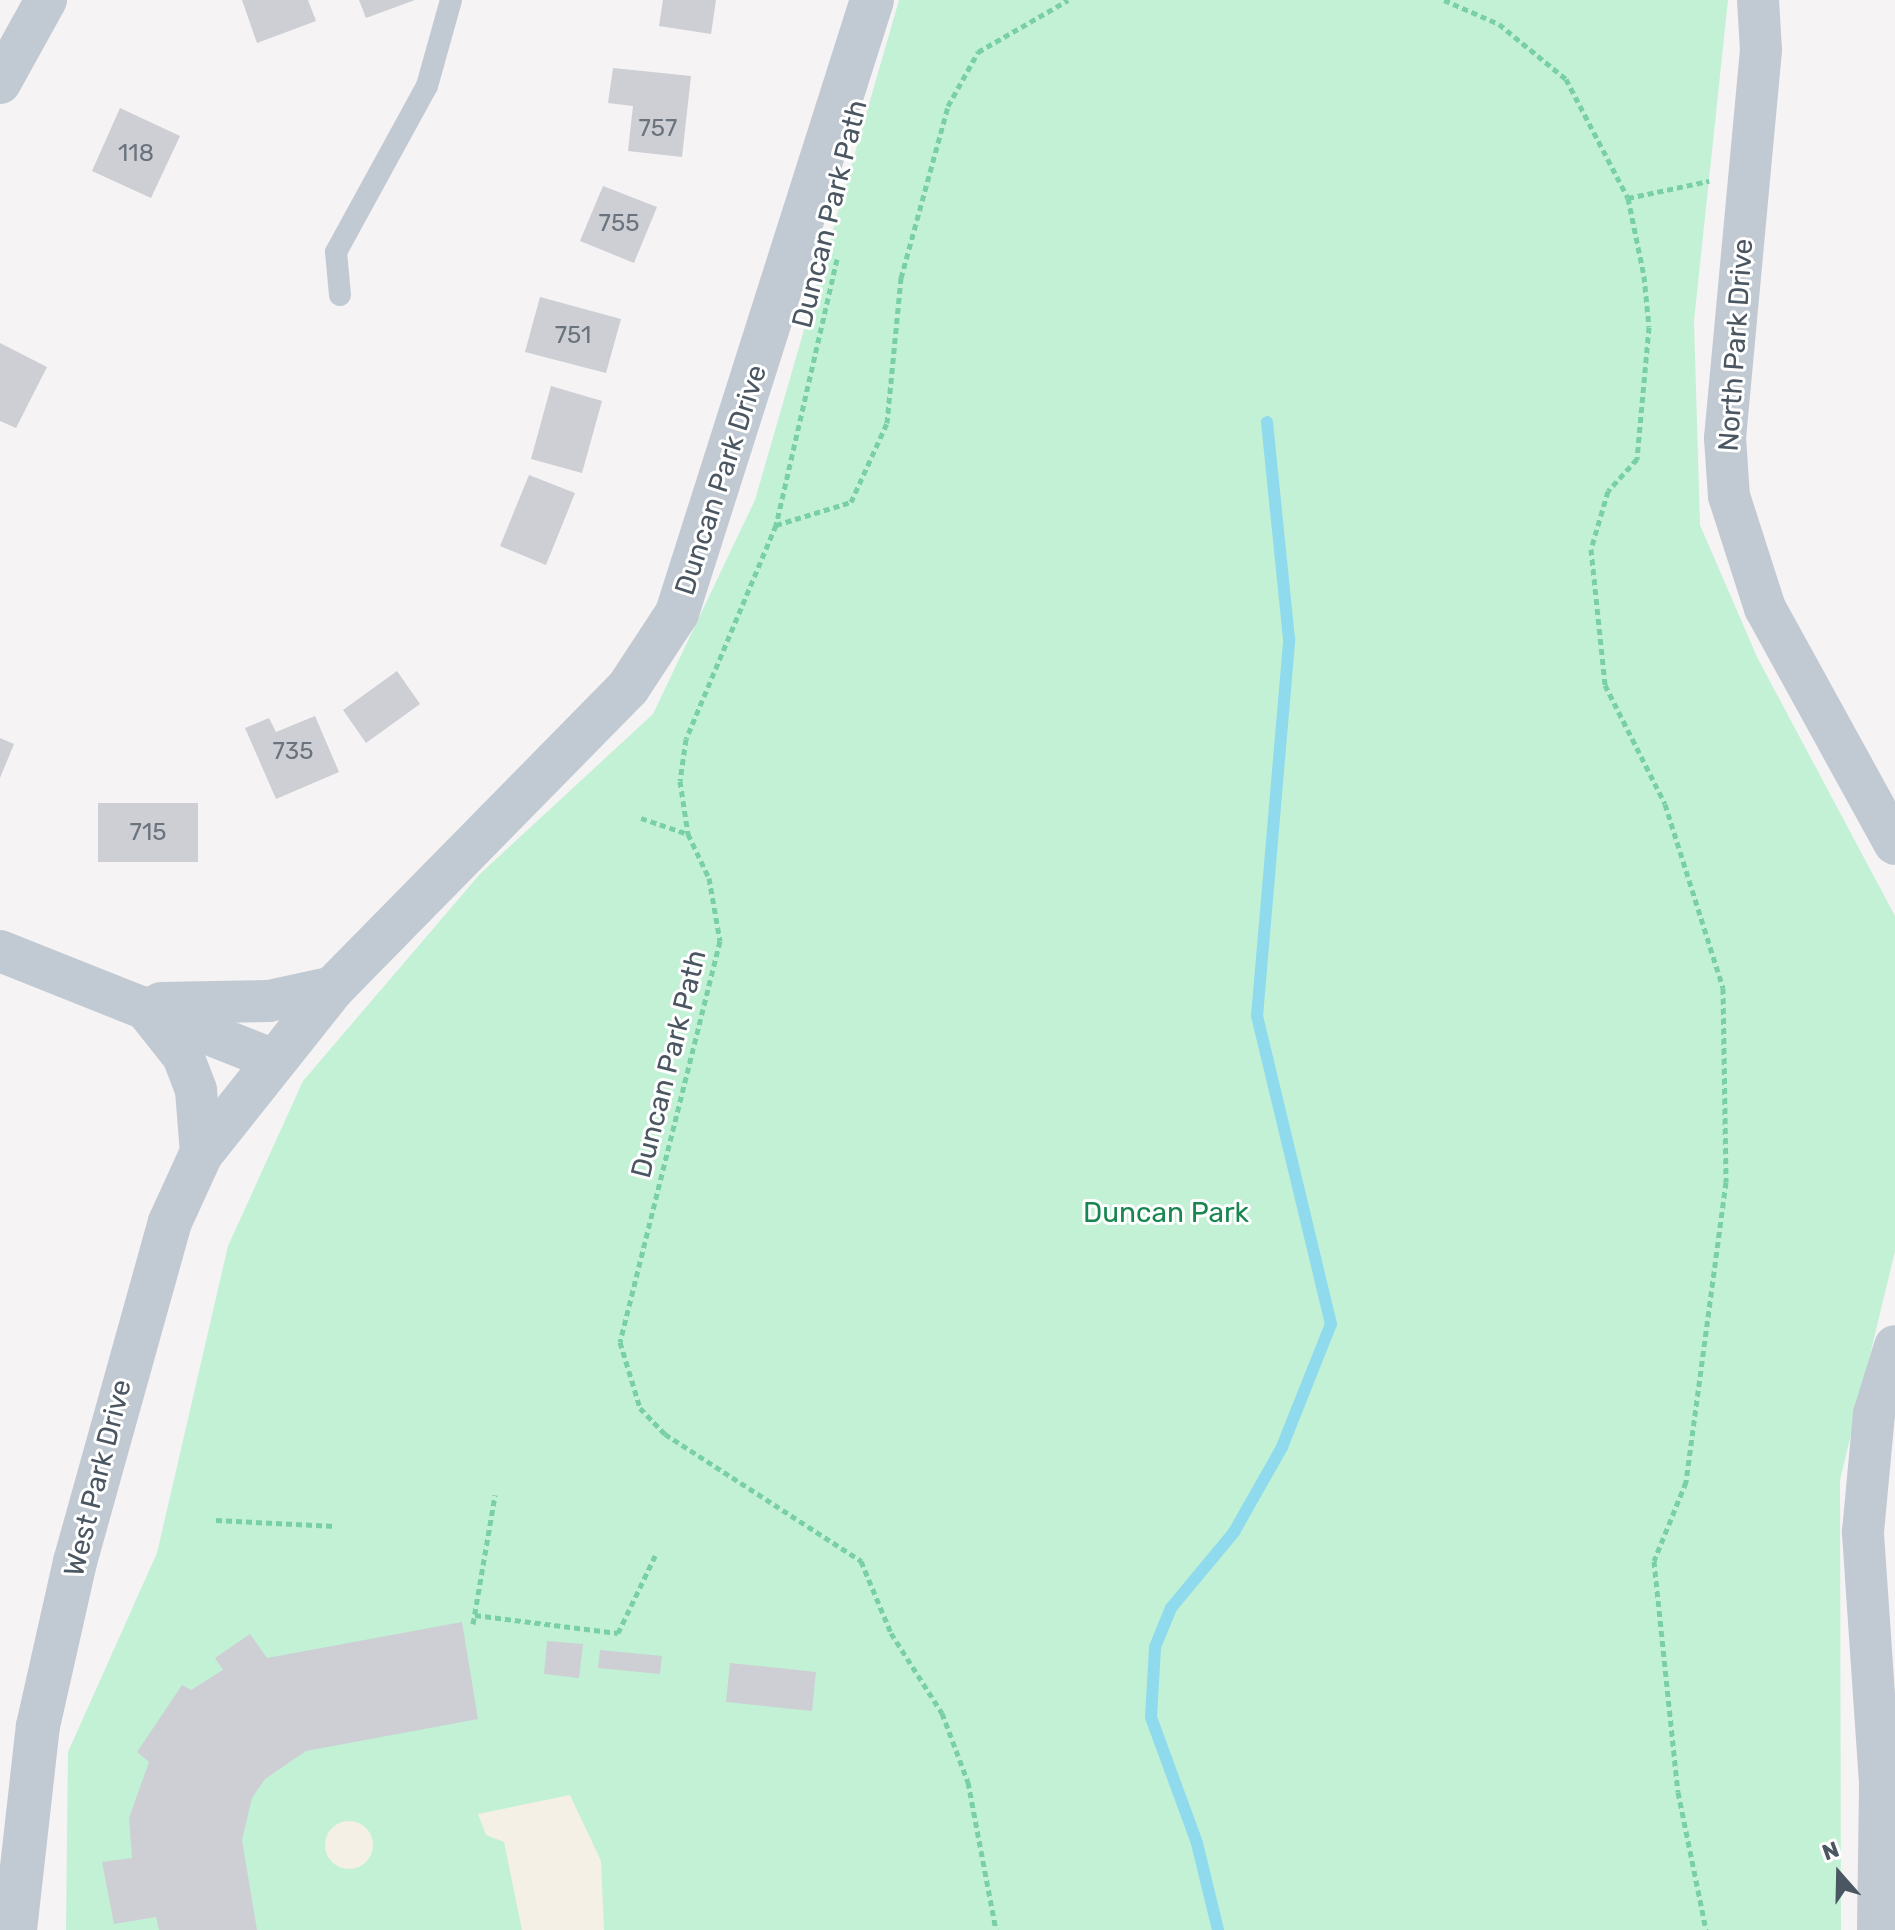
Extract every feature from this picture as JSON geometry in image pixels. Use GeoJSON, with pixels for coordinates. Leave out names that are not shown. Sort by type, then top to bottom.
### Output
{"type":"FeatureCollection","features":[{"type":"Feature","properties":{"kind":"street"},"geometry":{"type":"LineString","coordinates":[[0,83],[46,0]]}},
{"type":"Feature","properties":{"kind":"street","name":"Duncan Park Drive"},"geometry":{"type":"LineString","coordinates":[[274,1060],[334,987],[628,688],[677,613],[872,0]]}},
{"type":"Feature","properties":{"kind":"street","name":"North Park Drive"},"geometry":{"type":"LineString","coordinates":[[1758,0],[1749,172],[1725,438],[1729,496],[1765,608],[1895,844]]}},
{"type":"Feature","properties":{"kind":"street"},"geometry":{"type":"LineString","coordinates":[[0,951],[140,1003],[274,1060]]}},
{"type":"Feature","properties":{"kind":"street"},"geometry":{"type":"LineString","coordinates":[[140,1003],[269,1001],[334,987]]}},
{"type":"Feature","properties":{"kind":"street"},"geometry":{"type":"LineString","coordinates":[[140,1003],[183,1056],[196,1090],[201,1154]]}},
{"type":"Feature","properties":{"kind":"street","name":"West Park Drive"},"geometry":{"type":"LineString","coordinates":[[15,1930],[30,1768],[75,1562],[147,1289],[201,1154],[274,1060]]}},
{"type":"Feature","properties":{"kind":"street"},"geometry":{"type":"LineString","coordinates":[[1878,1930],[1882,1594],[1865,1473],[1895,1346]]}},
{"type":"Feature","properties":{"kind":"lane"},"geometry":{"type":"LineString","coordinates":[[340,295],[336,252],[427,86],[451,0]]}},
{"type":"Feature","properties":{"kind":"path"},"geometry":{"type":"LineString","coordinates":[[776,525],[851,502],[887,423],[901,278],[948,106],[978,52],[1068,0]]}},
{"type":"Feature","properties":{"kind":"path"},"geometry":{"type":"LineString","coordinates":[[1444,0],[1499,24],[1566,79],[1628,198],[1649,327],[1637,459],[1608,491],[1591,549],[1605,685],[1665,804],[1723,988],[1726,1182],[1686,1482],[1654,1561],[1678,1792],[1706,1930]]}},
{"type":"Feature","properties":{"kind":"path"},"geometry":{"type":"LineString","coordinates":[[1628,198],[1749,172]]}},
{"type":"Feature","properties":{"kind":"path","name":"Duncan Park Path"},"geometry":{"type":"LineString","coordinates":[[840,245],[776,525],[695,703],[680,781],[688,834],[709,878],[720,941],[623,1327],[626,1376],[640,1408],[665,1434],[861,1561],[891,1633],[942,1713],[968,1782],[996,1930]]}},
{"type":"Feature","properties":{"kind":"path"},"geometry":{"type":"LineString","coordinates":[[641,818],[688,834]]}},
{"type":"Feature","properties":{"kind":"path"},"geometry":{"type":"LineString","coordinates":[[473,1624],[495,1495]]}},
{"type":"Feature","properties":{"kind":"path"},"geometry":{"type":"LineString","coordinates":[[216,1520],[336,1526]]}},
{"type":"Feature","properties":{"kind":"path"},"geometry":{"type":"LineString","coordinates":[[475,1615],[618,1633],[656,1554]]}},
{"type":"Feature","properties":{"kind":"green space","name":"Duncan Park"},"geometry":{"type":"Polygon","coordinates":[[[899,0],[1728,0],[1694,321],[1700,525],[1757,657],[1895,916],[1895,1251],[1840,1480],[1841,1930],[66,1930],[68,1752],[157,1553],[228,1246],[303,1081],[480,874],[653,714],[755,500],[899,0]]]}},
{"type":"Feature","properties":{"kind":"sand"},"geometry":{"type":"Polygon","coordinates":[[[570,1795],[601,1861],[604,1930],[522,1930],[504,1842],[486,1835],[478,1814],[570,1795]]]}},
{"type":"Feature","properties":{"kind":"sand"},"geometry":{"type":"Polygon","coordinates":[[[349,1821],[366,1828],[373,1845],[366,1862],[349,1869],[332,1862],[325,1845],[332,1828],[349,1821]]]}},
{"type":"Feature","properties":{"kind":"building"},"geometry":{"type":"Polygon","coordinates":[[[242,0],[308,0],[316,21],[257,43],[242,0]]]}},
{"type":"Feature","properties":{"kind":"building"},"geometry":{"type":"Polygon","coordinates":[[[359,0],[415,0],[366,18],[359,0]]]}},
{"type":"Feature","properties":{"kind":"building"},"geometry":{"type":"Polygon","coordinates":[[[663,0],[716,0],[711,34],[659,26],[663,0]]]}},
{"type":"Feature","properties":{"kind":"building"},"geometry":{"type":"Polygon","coordinates":[[[613,68],[691,76],[682,157],[628,151],[633,106],[608,103],[613,68]]]}},
{"type":"Feature","properties":{"kind":"building"},"geometry":{"type":"Polygon","coordinates":[[[120,108],[180,136],[151,198],[92,171],[120,108]]]}},
{"type":"Feature","properties":{"kind":"building"},"geometry":{"type":"Polygon","coordinates":[[[603,186],[657,207],[634,263],[580,241],[603,186]]]}},
{"type":"Feature","properties":{"kind":"building"},"geometry":{"type":"Polygon","coordinates":[[[540,297],[621,319],[606,373],[525,352],[540,297]]]}},
{"type":"Feature","properties":{"kind":"building"},"geometry":{"type":"Polygon","coordinates":[[[0,343],[47,367],[16,428],[0,421],[0,343]]]}},
{"type":"Feature","properties":{"kind":"building"},"geometry":{"type":"Polygon","coordinates":[[[551,386],[602,401],[582,473],[531,459],[551,386]]]}},
{"type":"Feature","properties":{"kind":"building"},"geometry":{"type":"Polygon","coordinates":[[[529,475],[575,493],[546,565],[500,546],[529,475]]]}},
{"type":"Feature","properties":{"kind":"building"},"geometry":{"type":"Polygon","coordinates":[[[397,671],[420,704],[366,743],[343,710],[397,671]]]}},
{"type":"Feature","properties":{"kind":"building"},"geometry":{"type":"Polygon","coordinates":[[[315,716],[339,772],[276,799],[245,728],[269,718],[276,732],[315,716]]]}},
{"type":"Feature","properties":{"kind":"building"},"geometry":{"type":"Polygon","coordinates":[[[0,738],[14,744],[0,778],[0,738]]]}},
{"type":"Feature","properties":{"kind":"building"},"geometry":{"type":"Polygon","coordinates":[[[98,803],[198,803],[198,862],[98,862],[98,803]]]}},
{"type":"Feature","properties":{"kind":"building"},"geometry":{"type":"Polygon","coordinates":[[[462,1622],[478,1719],[306,1751],[265,1779],[252,1798],[242,1840],[257,1930],[159,1930],[156,1917],[114,1924],[102,1862],[132,1858],[129,1818],[149,1762],[137,1752],[182,1685],[191,1690],[223,1670],[215,1658],[250,1634],[267,1658],[462,1622]]]}},
{"type":"Feature","properties":{"kind":"building"},"geometry":{"type":"Polygon","coordinates":[[[547,1641],[583,1644],[579,1678],[544,1674],[547,1641]]]}},
{"type":"Feature","properties":{"kind":"building"},"geometry":{"type":"Polygon","coordinates":[[[600,1650],[662,1656],[660,1674],[598,1668],[600,1650]]]}},
{"type":"Feature","properties":{"kind":"building"},"geometry":{"type":"Polygon","coordinates":[[[730,1663],[816,1672],[812,1711],[726,1702],[730,1663]]]}},
{"type":"Feature","properties":{"kind":"waterway"},"geometry":{"type":"LineString","coordinates":[[1218,1930],[1197,1843],[1151,1717],[1155,1647],[1171,1608],[1234,1532],[1282,1447],[1331,1324],[1257,1016],[1289,639],[1267,422]]}}]}
